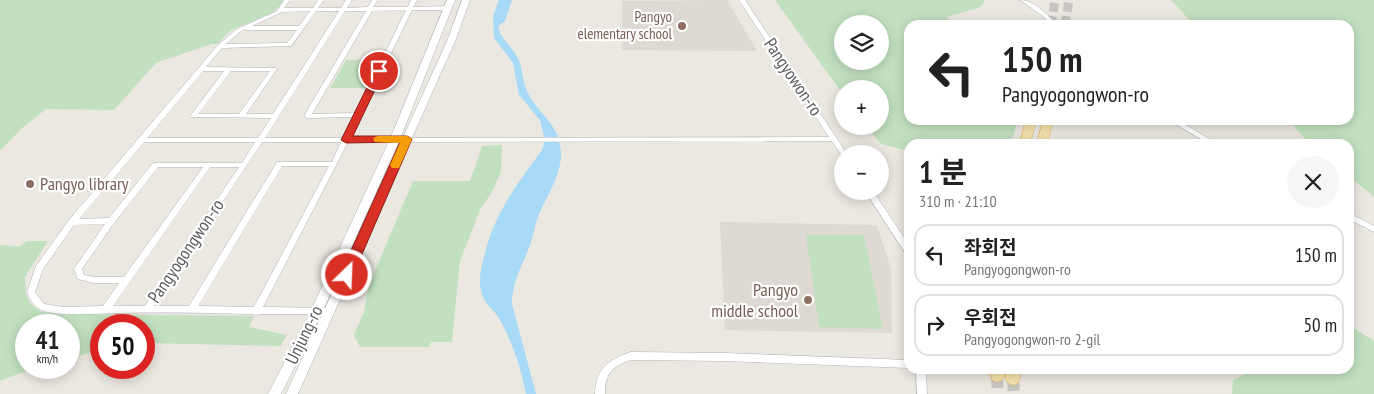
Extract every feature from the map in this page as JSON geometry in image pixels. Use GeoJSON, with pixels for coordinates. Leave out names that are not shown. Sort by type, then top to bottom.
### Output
{"type":"FeatureCollection","features":[{"type":"Feature","properties":{"kind":"main road","name":"Unjung-ro"},"geometry":{"type":"LineString","coordinates":[[292,394],[452,39],[466,0]]}},
{"type":"Feature","properties":{"kind":"main road","name":"Unjung-ro"},"geometry":{"type":"LineString","coordinates":[[274,394],[316,311],[395,139],[449,4]]}},
{"type":"Feature","properties":{"kind":"main road"},"geometry":{"type":"LineString","coordinates":[[1026,139],[1030,125]]}},
{"type":"Feature","properties":{"kind":"main road"},"geometry":{"type":"LineString","coordinates":[[1043,139],[1047,125]]}},
{"type":"Feature","properties":{"kind":"street"},"geometry":{"type":"LineString","coordinates":[[148,309],[54,310],[41,306],[33,297],[32,285],[39,268],[72,222],[220,46],[242,28],[268,18],[281,10],[287,0]]}},
{"type":"Feature","properties":{"kind":"street"},"geometry":{"type":"LineString","coordinates":[[220,46],[288,45],[321,0]]}},
{"type":"Feature","properties":{"kind":"street","name":"Pangyogongwon-ro"},"geometry":{"type":"LineString","coordinates":[[148,309],[260,141],[349,0]]}},
{"type":"Feature","properties":{"kind":"street"},"geometry":{"type":"LineString","coordinates":[[358,115],[307,116],[375,0]]}},
{"type":"Feature","properties":{"kind":"street"},"geometry":{"type":"LineString","coordinates":[[256,312],[334,164],[414,0]]}},
{"type":"Feature","properties":{"kind":"street","name":"Pangyowon-ro"},"geometry":{"type":"LineString","coordinates":[[742,0],[838,145]]}},
{"type":"Feature","properties":{"kind":"street"},"geometry":{"type":"LineString","coordinates":[[1023,0],[1050,20]]}},
{"type":"Feature","properties":{"kind":"street"},"geometry":{"type":"LineString","coordinates":[[281,10],[410,9],[449,4]]}},
{"type":"Feature","properties":{"kind":"street"},"geometry":{"type":"LineString","coordinates":[[242,28],[301,28]]}},
{"type":"Feature","properties":{"kind":"street"},"geometry":{"type":"LineString","coordinates":[[200,69],[274,69],[241,116]]}},
{"type":"Feature","properties":{"kind":"street"},"geometry":{"type":"LineString","coordinates":[[229,69],[193,116],[276,116]]}},
{"type":"Feature","properties":{"kind":"street"},"geometry":{"type":"LineString","coordinates":[[1181,125],[1206,139]]}},
{"type":"Feature","properties":{"kind":"street"},"geometry":{"type":"LineString","coordinates":[[142,140],[834,138]]}},
{"type":"Feature","properties":{"kind":"street"},"geometry":{"type":"LineString","coordinates":[[191,310],[280,164],[334,164]]}},
{"type":"Feature","properties":{"kind":"street"},"geometry":{"type":"LineString","coordinates":[[126,280],[94,280],[81,277],[78,274],[80,263],[156,165],[244,165]]}},
{"type":"Feature","properties":{"kind":"street"},"geometry":{"type":"LineString","coordinates":[[106,310],[208,165]]}},
{"type":"Feature","properties":{"kind":"street"},"geometry":{"type":"LineString","coordinates":[[875,200],[904,244]]}},
{"type":"Feature","properties":{"kind":"street"},"geometry":{"type":"LineString","coordinates":[[1354,218],[1374,228]]}},
{"type":"Feature","properties":{"kind":"street"},"geometry":{"type":"LineString","coordinates":[[72,222],[111,221]]}},
{"type":"Feature","properties":{"kind":"street","name":"Pangyogongwon-ro"},"geometry":{"type":"LineString","coordinates":[[148,309],[256,312],[331,311]]}},
{"type":"Feature","properties":{"kind":"street"},"geometry":{"type":"LineString","coordinates":[[600,394],[601,378],[605,371],[621,359],[631,356],[725,357],[904,364]]}},
{"type":"Feature","properties":{"kind":"street"},"geometry":{"type":"LineString","coordinates":[[921,374],[922,394]]}},
{"type":"Feature","properties":{"kind":"shaded area","name":"Pangyo elementary school"},"geometry":{"type":"Polygon","coordinates":[[[727,0],[757,51],[622,50],[622,1],[727,0]]]}},
{"type":"Feature","properties":{"kind":"shaded area","name":"Pangyo middle school"},"geometry":{"type":"Polygon","coordinates":[[[720,222],[877,225],[891,269],[892,333],[725,330],[720,222]]]}},
{"type":"Feature","properties":{"kind":"green space"},"geometry":{"type":"Polygon","coordinates":[[[0,0],[283,0],[274,12],[232,30],[218,44],[212,44],[156,63],[114,110],[46,109],[22,128],[0,151],[0,0]]]}},
{"type":"Feature","properties":{"kind":"green space"},"geometry":{"type":"Polygon","coordinates":[[[775,0],[985,0],[981,7],[947,17],[950,20],[904,20],[904,125],[1017,125],[1013,137],[1010,139],[904,139],[904,150],[881,144],[874,135],[889,135],[889,80],[834,80],[834,82],[775,0]]]}},
{"type":"Feature","properties":{"kind":"green space"},"geometry":{"type":"Polygon","coordinates":[[[1171,0],[1374,0],[1374,197],[1354,180],[1354,139],[1305,139],[1293,125],[1354,125],[1354,20],[1189,20],[1171,0]]]}},
{"type":"Feature","properties":{"kind":"green space"},"geometry":{"type":"Polygon","coordinates":[[[381,59],[366,88],[330,88],[346,60],[381,59]]]}},
{"type":"Feature","properties":{"kind":"green space"},"geometry":{"type":"Polygon","coordinates":[[[502,145],[501,172],[492,192],[481,208],[460,261],[452,342],[431,342],[429,347],[360,347],[354,335],[364,312],[369,285],[413,181],[470,181],[482,146],[502,145]]]}},
{"type":"Feature","properties":{"kind":"green space"},"geometry":{"type":"Polygon","coordinates":[[[806,235],[864,235],[883,329],[819,327],[806,235]]]}},
{"type":"Feature","properties":{"kind":"green space"},"geometry":{"type":"Polygon","coordinates":[[[26,241],[48,241],[25,277],[26,294],[30,303],[41,312],[67,314],[15,314],[15,375],[0,381],[0,245],[20,247],[26,241]]]}},
{"type":"Feature","properties":{"kind":"green space"},"geometry":{"type":"Polygon","coordinates":[[[80,314],[90,314],[90,352],[80,356],[80,314]]]}},
{"type":"Feature","properties":{"kind":"green space"},"geometry":{"type":"Polygon","coordinates":[[[155,315],[254,316],[249,327],[287,335],[281,346],[155,343],[155,315]]]}},
{"type":"Feature","properties":{"kind":"green space"},"geometry":{"type":"Polygon","coordinates":[[[1354,328],[1374,341],[1374,394],[1232,394],[1233,380],[1246,374],[1354,374],[1354,328]]]}},
{"type":"Feature","properties":{"kind":"water"},"geometry":{"type":"Polygon","coordinates":[[[499,0],[512,0],[505,21],[498,26],[499,31],[518,58],[525,87],[557,134],[561,153],[557,175],[538,217],[532,239],[516,279],[512,304],[536,394],[526,394],[522,374],[511,343],[502,323],[487,304],[480,285],[483,260],[495,224],[508,198],[542,150],[545,140],[540,120],[519,95],[513,63],[494,38],[493,16],[499,0]]]}},
{"type":"Feature","properties":{"kind":"tunnel"},"geometry":{"type":"LineString","coordinates":[[1052,20],[1055,0]]}},
{"type":"Feature","properties":{"kind":"tunnel"},"geometry":{"type":"LineString","coordinates":[[1066,20],[1069,0]]}},
{"type":"Feature","properties":{"kind":"tunnel"},"geometry":{"type":"LineString","coordinates":[[997,376],[998,394]]}},
{"type":"Feature","properties":{"kind":"tunnel"},"geometry":{"type":"LineString","coordinates":[[1013,379],[1014,394]]}},
{"type":"Feature","properties":{"kind":"slow traffic"},"geometry":{"type":"LineString","coordinates":[[378,139],[407,139],[396,165]]}},
{"type":"Feature","properties":{"kind":"place","name":"Pangyo elementary school"},"geometry":{"type":"Point","coordinates":[682,26]}},
{"type":"Feature","properties":{"kind":"place","name":"Pangyo library"},"geometry":{"type":"Point","coordinates":[30,184]}},
{"type":"Feature","properties":{"kind":"place","name":"Pangyo middle school"},"geometry":{"type":"Point","coordinates":[808,300]}},
{"type":"Feature","properties":{"kind":"route"},"geometry":{"type":"LineString","coordinates":[[347,275],[407,139],[346,140],[379,71]]}}]}
